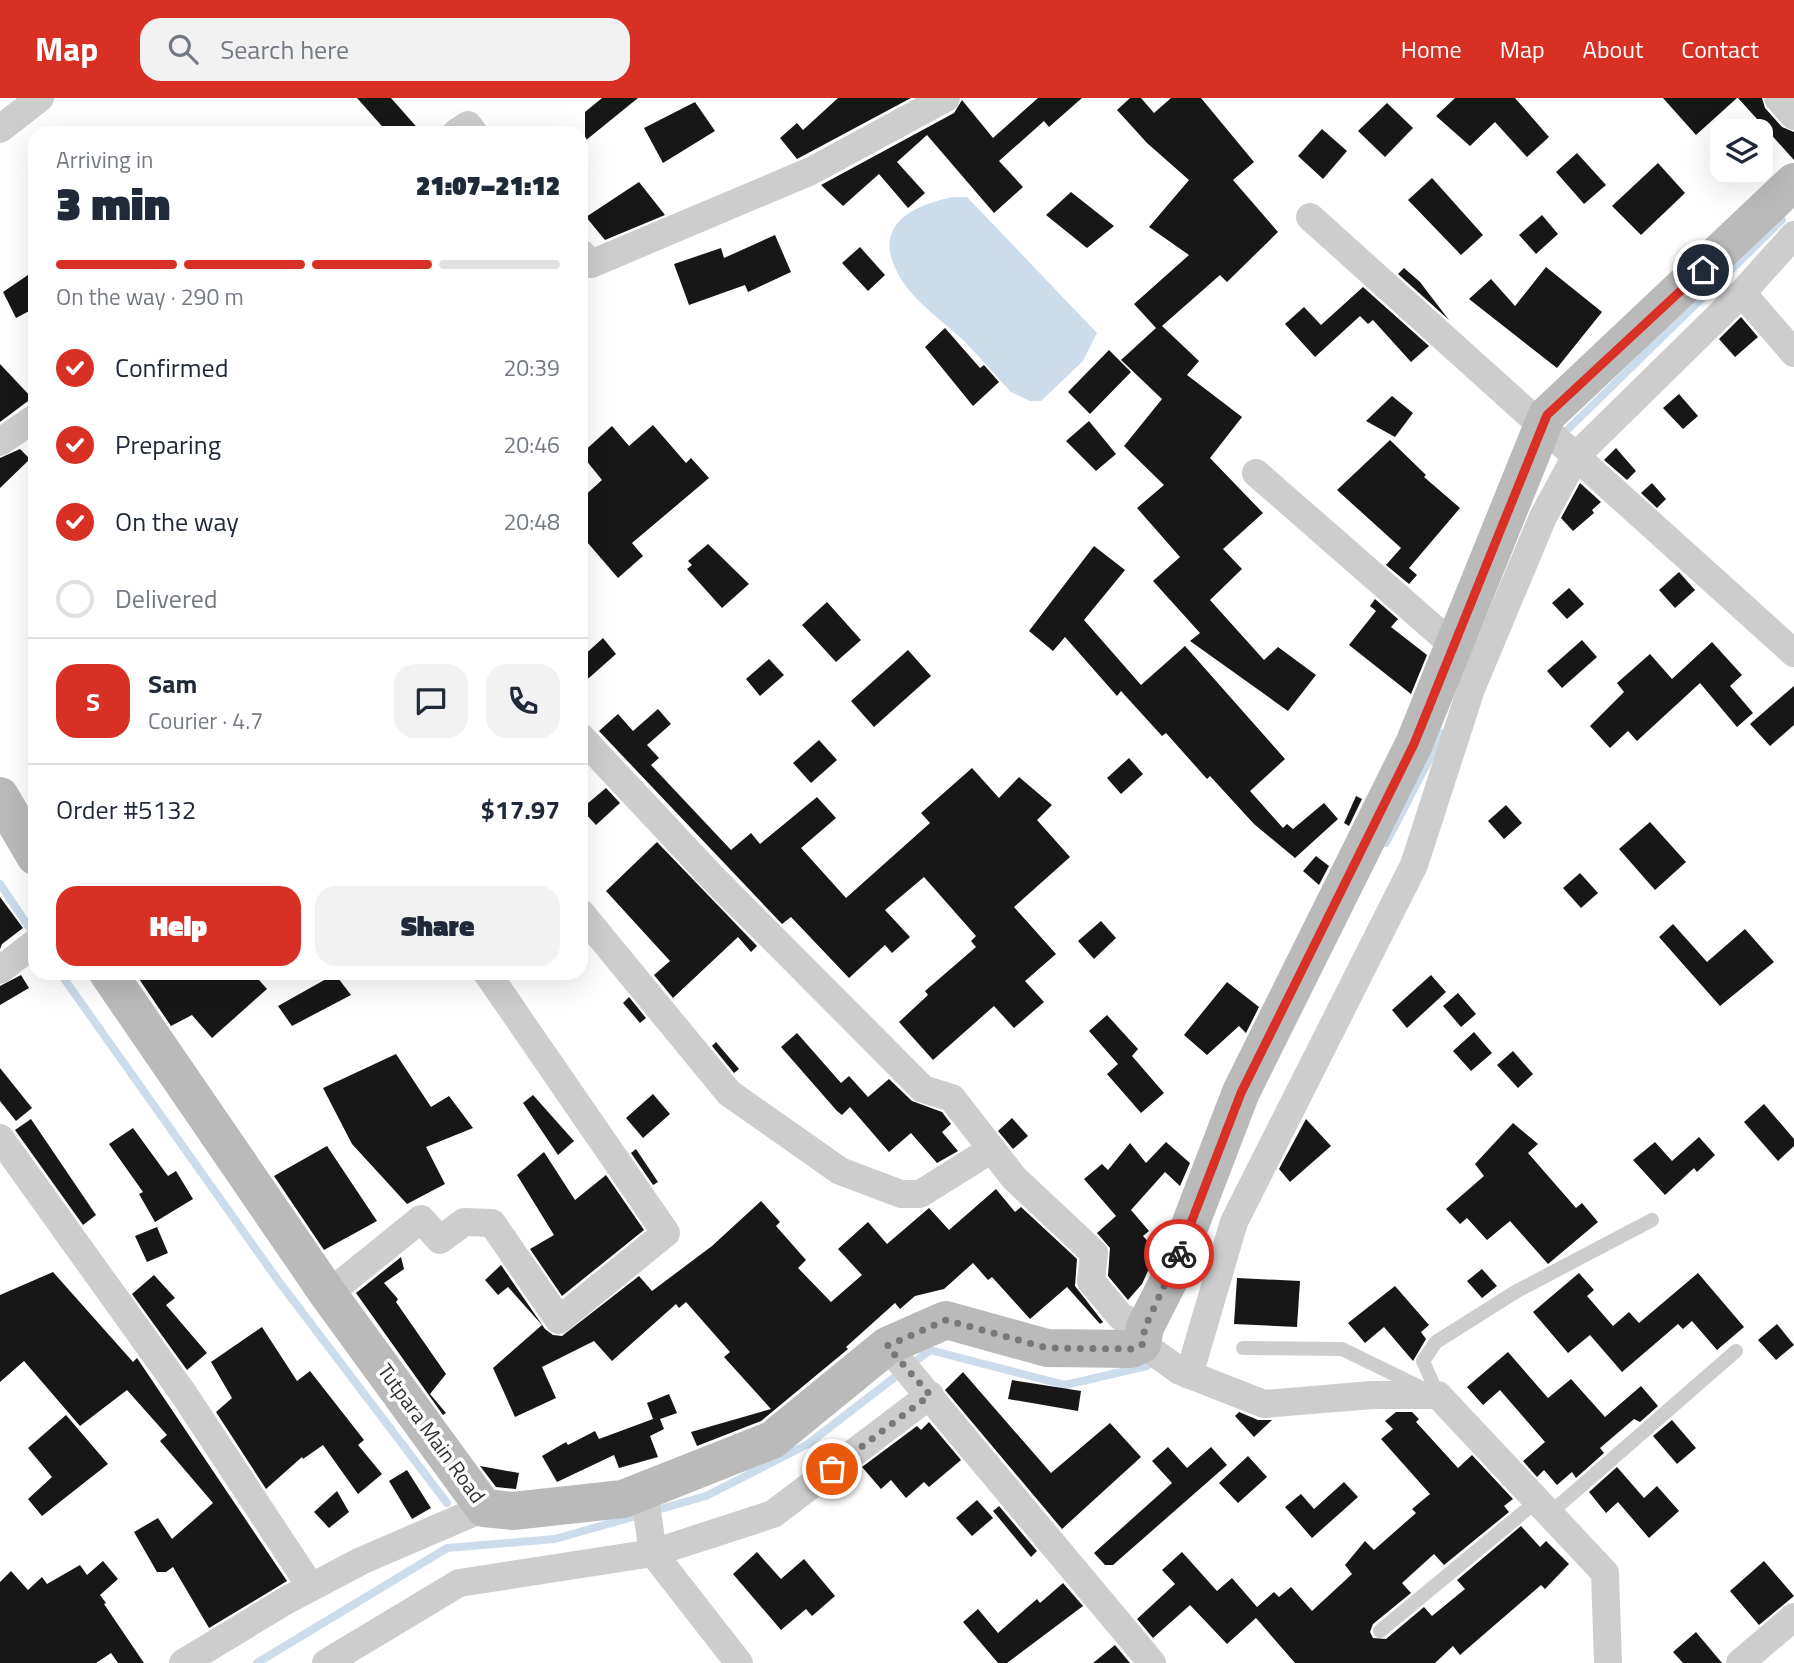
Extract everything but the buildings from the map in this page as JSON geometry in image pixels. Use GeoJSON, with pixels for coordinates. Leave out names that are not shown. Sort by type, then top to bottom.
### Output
{"type":"FeatureCollection","features":[{"type":"Feature","properties":{"kind":"street"},"geometry":{"type":"LineString","coordinates":[[0,130],[40,98]]}},
{"type":"Feature","properties":{"kind":"street"},"geometry":{"type":"LineString","coordinates":[[588,260],[592,264],[811,171],[946,98]]}},
{"type":"Feature","properties":{"kind":"street"},"geometry":{"type":"LineString","coordinates":[[1778,98],[1794,116]]}},
{"type":"Feature","properties":{"kind":"street"},"geometry":{"type":"LineString","coordinates":[[1184,1373],[1234,1222],[1414,864],[1471,689],[1543,517],[1559,440],[1547,415],[1794,182]]}},
{"type":"Feature","properties":{"kind":"street"},"geometry":{"type":"LineString","coordinates":[[1310,217],[1794,653]]}},
{"type":"Feature","properties":{"kind":"street"},"geometry":{"type":"LineString","coordinates":[[1143,1336],[1169,1280],[1241,1093],[1414,744],[1454,646],[1559,440],[1742,293],[1794,235]]}},
{"type":"Feature","properties":{"kind":"street"},"geometry":{"type":"LineString","coordinates":[[1742,293],[1794,353]]}},
{"type":"Feature","properties":{"kind":"street"},"geometry":{"type":"LineString","coordinates":[[0,442],[28,423]]}},
{"type":"Feature","properties":{"kind":"street"},"geometry":{"type":"LineString","coordinates":[[1256,473],[1454,646]]}},
{"type":"Feature","properties":{"kind":"street"},"geometry":{"type":"LineString","coordinates":[[588,744],[713,878],[923,1089],[952,1098],[1014,1178],[1094,1253],[1091,1280],[1121,1317],[1184,1373],[1264,1404],[1372,1395],[1438,1395],[1605,1573],[1608,1663]]}},
{"type":"Feature","properties":{"kind":"street"},"geometry":{"type":"LineString","coordinates":[[0,796],[28,844]]}},
{"type":"Feature","properties":{"kind":"street"},"geometry":{"type":"LineString","coordinates":[[588,922],[729,1093],[839,1171],[901,1194],[920,1194],[992,1149]]}},
{"type":"Feature","properties":{"kind":"street"},"geometry":{"type":"LineString","coordinates":[[0,970],[28,949]]}},
{"type":"Feature","properties":{"kind":"street","name":"Tutpara Main Road"},"geometry":{"type":"LineString","coordinates":[[113,980],[328,1294],[484,1508],[513,1511],[624,1499],[646,1505],[772,1440],[892,1352],[946,1320],[1047,1348],[1131,1349],[1143,1336]]}},
{"type":"Feature","properties":{"kind":"street"},"geometry":{"type":"LineString","coordinates":[[328,1294],[421,1219],[440,1240],[464,1222],[492,1223],[559,1320],[666,1233],[492,980]]}},
{"type":"Feature","properties":{"kind":"street"},"geometry":{"type":"LineString","coordinates":[[0,1139],[183,1393],[312,1587]]}},
{"type":"Feature","properties":{"kind":"street"},"geometry":{"type":"LineString","coordinates":[[892,1352],[1152,1663]]}},
{"type":"Feature","properties":{"kind":"street"},"geometry":{"type":"LineString","coordinates":[[328,1662],[459,1583],[653,1553],[773,1514],[926,1391]]}},
{"type":"Feature","properties":{"kind":"street"},"geometry":{"type":"LineString","coordinates":[[646,1505],[653,1553],[738,1663]]}},
{"type":"Feature","properties":{"kind":"street"},"geometry":{"type":"LineString","coordinates":[[183,1663],[361,1561],[484,1508]]}},
{"type":"Feature","properties":{"kind":"street"},"geometry":{"type":"LineString","coordinates":[[1740,1663],[1794,1617]]}},
{"type":"Feature","properties":{"kind":"lane"},"geometry":{"type":"LineString","coordinates":[[1438,1395],[1423,1362],[1436,1342],[1517,1291],[1652,1220]]}},
{"type":"Feature","properties":{"kind":"lane"},"geometry":{"type":"LineString","coordinates":[[1243,1348],[1342,1349],[1438,1395]]}},
{"type":"Feature","properties":{"kind":"lane"},"geometry":{"type":"LineString","coordinates":[[1380,1631],[1543,1507],[1736,1351]]}},
{"type":"Feature","properties":{"kind":"water"},"geometry":{"type":"Polygon","coordinates":[[[954,197],[967,197],[1097,333],[1083,361],[1041,401],[1030,401],[1011,392],[963,340],[914,296],[892,261],[892,233],[898,222],[922,206],[954,197]]]}},
{"type":"Feature","properties":{"kind":"waterway"},"geometry":{"type":"LineString","coordinates":[[1561,436],[1782,220]]}},
{"type":"Feature","properties":{"kind":"waterway"},"geometry":{"type":"LineString","coordinates":[[1386,843],[1443,733]]}},
{"type":"Feature","properties":{"kind":"waterway"},"geometry":{"type":"LineString","coordinates":[[0,884],[28,926]]}},
{"type":"Feature","properties":{"kind":"waterway"},"geometry":{"type":"LineString","coordinates":[[65,980],[277,1279],[447,1503]]}},
{"type":"Feature","properties":{"kind":"waterway"},"geometry":{"type":"LineString","coordinates":[[257,1663],[447,1548],[555,1539],[706,1496],[808,1444],[930,1350],[1065,1385],[1147,1366],[1151,1356]]}},
{"type":"Feature","properties":{"kind":"way so far"},"geometry":{"type":"LineString","coordinates":[[832,1469],[930,1395],[887,1346],[946,1320],[1047,1348],[1131,1349],[1142,1345],[1145,1327],[1179,1254]]}},
{"type":"Feature","properties":{"kind":"route"},"geometry":{"type":"LineString","coordinates":[[1179,1254],[1241,1093],[1414,744],[1547,415],[1703,270]]}}]}
